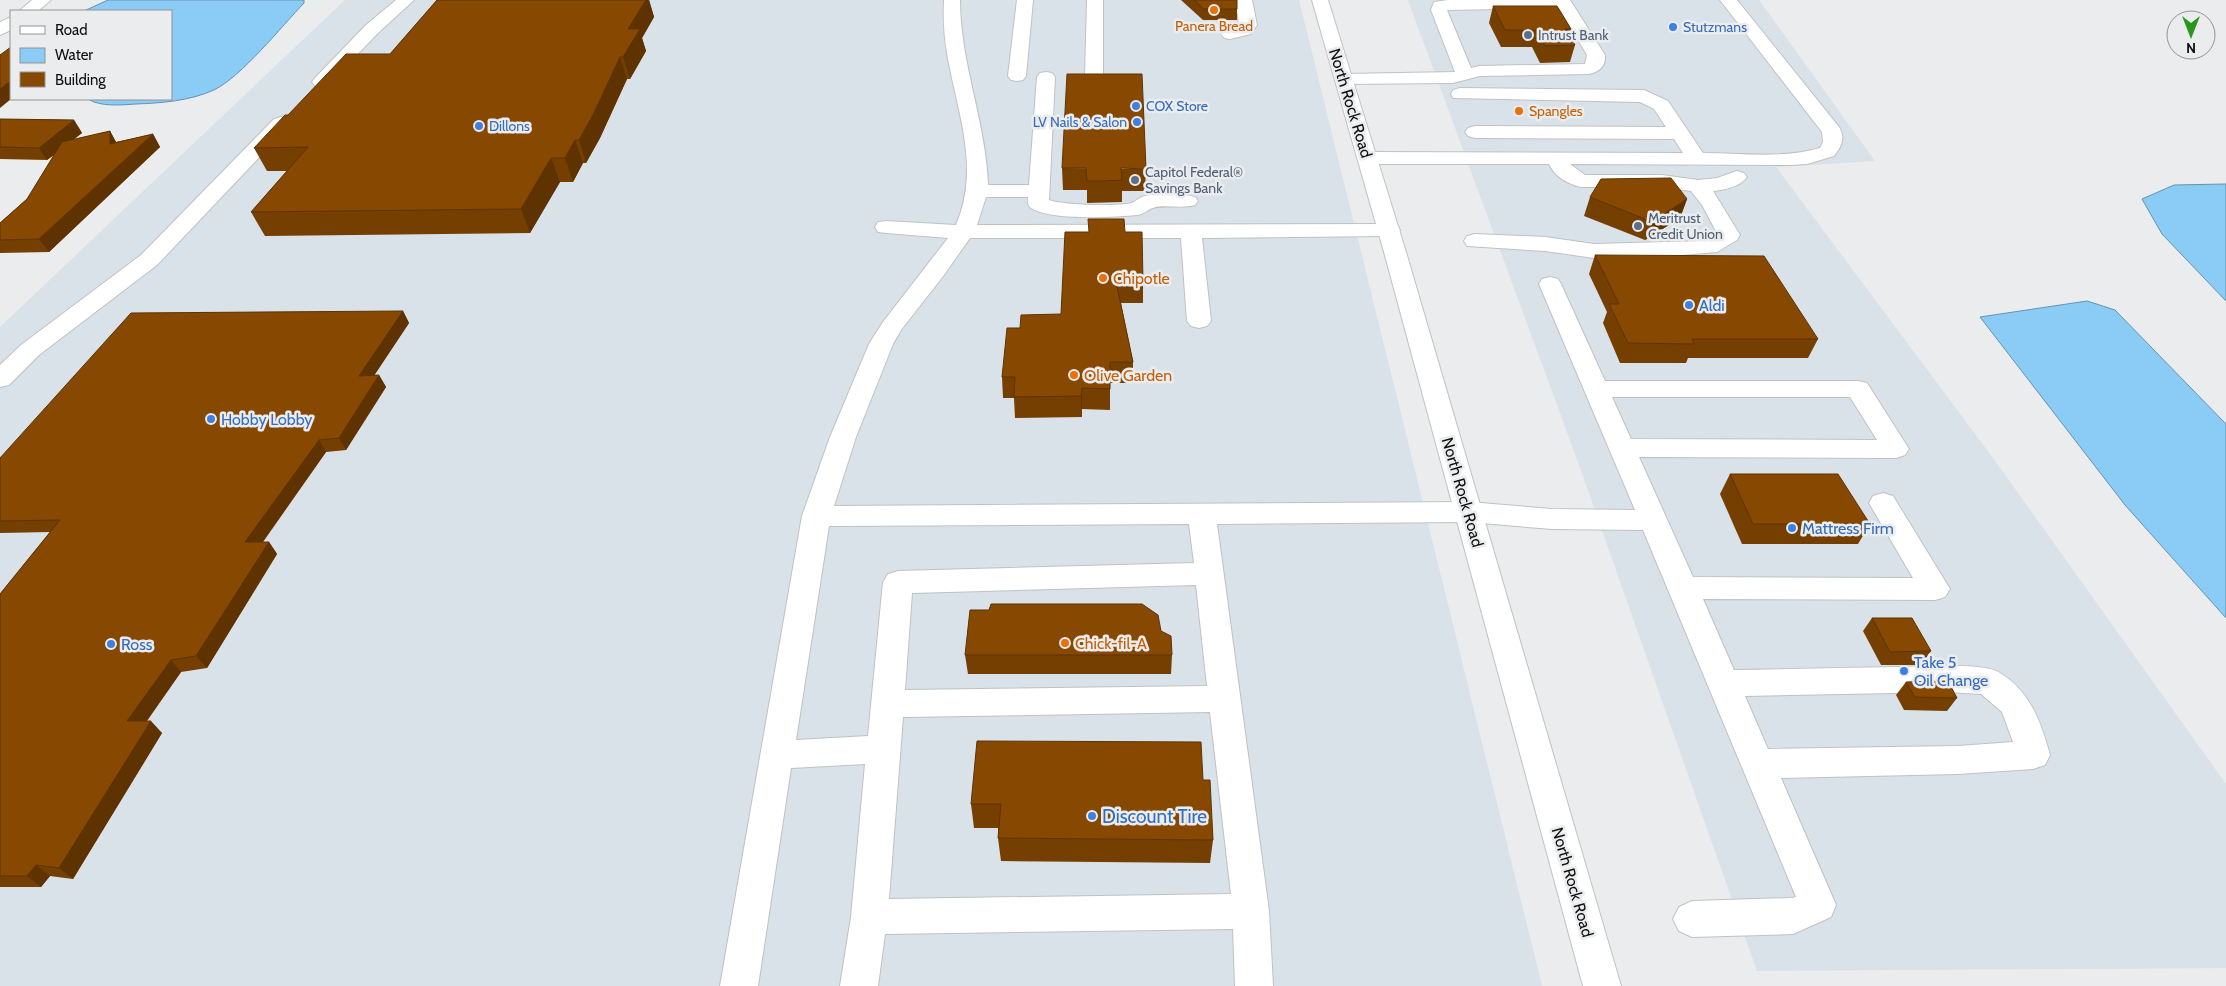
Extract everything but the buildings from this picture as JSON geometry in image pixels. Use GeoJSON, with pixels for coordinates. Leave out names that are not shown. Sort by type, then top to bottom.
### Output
{"type":"FeatureCollection","features":[{"type":"Feature","properties":{"kind":"main road"},"geometry":{"type":"LineString","coordinates":[[28,10],[43,0]]}},
{"type":"Feature","properties":{"kind":"main road"},"geometry":{"type":"LineString","coordinates":[[0,379],[30,350],[149,260],[372,29],[406,0]]}},
{"type":"Feature","properties":{"kind":"main road"},"geometry":{"type":"LineString","coordinates":[[739,986],[816,516],[833,459],[866,376],[886,336],[955,243],[972,209],[978,182],[977,157],[953,44],[950,14],[952,0]]}},
{"type":"Feature","properties":{"kind":"main road"},"geometry":{"type":"LineString","coordinates":[[1017,76],[1025,0]]}},
{"type":"Feature","properties":{"kind":"main road"},"geometry":{"type":"LineString","coordinates":[[1094,77],[1095,0]]}},
{"type":"Feature","properties":{"kind":"main road"},"geometry":{"type":"LineString","coordinates":[[1230,34],[1245,30],[1248,26],[1244,0]]}},
{"type":"Feature","properties":{"kind":"main road","name":"North Rock Road"},"geometry":{"type":"LineString","coordinates":[[1320,0],[1389,230],[1602,986]]}},
{"type":"Feature","properties":{"kind":"main road"},"geometry":{"type":"LineString","coordinates":[[1368,158],[1807,158],[1827,152],[1833,142],[1832,131],[1728,0]]}},
{"type":"Feature","properties":{"kind":"main road"},"geometry":{"type":"LineString","coordinates":[[1465,101],[1497,70],[1581,70],[1595,66],[1597,61],[1596,55],[1563,2],[1455,4],[1440,6],[1439,10],[1465,101],[1486,159]]}},
{"type":"Feature","properties":{"kind":"main road"},"geometry":{"type":"LineString","coordinates":[[1046,77],[1038,203],[1051,208],[1069,210],[1138,209],[1149,201],[1188,200]]}},
{"type":"Feature","properties":{"kind":"main road"},"geometry":{"type":"LineString","coordinates":[[1344,79],[1465,101],[1680,133]]}},
{"type":"Feature","properties":{"kind":"main road"},"geometry":{"type":"LineString","coordinates":[[1465,101],[1644,96],[1661,105],[1697,159]]}},
{"type":"Feature","properties":{"kind":"main road"},"geometry":{"type":"LineString","coordinates":[[1557,159],[1562,170],[1580,181],[1662,181],[1698,186],[1721,184],[1737,177]]}},
{"type":"Feature","properties":{"kind":"main road"},"geometry":{"type":"LineString","coordinates":[[1475,241],[1545,244],[1594,251],[1708,247],[1729,235],[1712,204],[1698,186]]}},
{"type":"Feature","properties":{"kind":"main road"},"geometry":{"type":"LineString","coordinates":[[976,191],[1038,190]]}},
{"type":"Feature","properties":{"kind":"main road"},"geometry":{"type":"LineString","coordinates":[[886,227],[928,231],[1192,232],[1389,230]]}},
{"type":"Feature","properties":{"kind":"main road"},"geometry":{"type":"LineString","coordinates":[[1192,232],[1199,321]]}},
{"type":"Feature","properties":{"kind":"main road"},"geometry":{"type":"LineString","coordinates":[[1550,284],[1724,683],[1818,905],[1792,916],[1692,919]]}},
{"type":"Feature","properties":{"kind":"main road"},"geometry":{"type":"LineString","coordinates":[[1596,389],[1858,389],[1896,449],[1621,448]]}},
{"type":"Feature","properties":{"kind":"main road"},"geometry":{"type":"LineString","coordinates":[[1683,588],[1935,588],[1883,503]]}},
{"type":"Feature","properties":{"kind":"main road"},"geometry":{"type":"LineString","coordinates":[[816,516],[1469,512],[1552,519],[1652,520]]}},
{"type":"Feature","properties":{"kind":"main road"},"geometry":{"type":"LineString","coordinates":[[1202,513],[1251,910],[1254,986]]}},
{"type":"Feature","properties":{"kind":"main road"},"geometry":{"type":"LineString","coordinates":[[859,986],[868,917],[898,582],[1209,574]]}},
{"type":"Feature","properties":{"kind":"main road"},"geometry":{"type":"LineString","coordinates":[[1724,683],[1945,679],[1988,681],[2014,703],[2026,728],[2033,755],[1958,760],[1758,764]]}},
{"type":"Feature","properties":{"kind":"main road"},"geometry":{"type":"LineString","coordinates":[[887,704],[1225,698]]}},
{"type":"Feature","properties":{"kind":"main road"},"geometry":{"type":"LineString","coordinates":[[776,755],[883,750]]}},
{"type":"Feature","properties":{"kind":"main road"},"geometry":{"type":"LineString","coordinates":[[868,917],[1251,910]]}},
{"type":"Feature","properties":{"kind":"shaded area"},"geometry":{"type":"Polygon","coordinates":[[[345,0],[1299,0],[1542,986],[0,986],[0,327],[345,0]]]}},
{"type":"Feature","properties":{"kind":"shaded area"},"geometry":{"type":"Polygon","coordinates":[[[1408,0],[1759,0],[1875,161],[1776,167],[1993,458],[2226,784],[2226,968],[1757,971],[1578,462],[1408,0]]]}},
{"type":"Feature","properties":{"kind":"water"},"geometry":{"type":"Polygon","coordinates":[[[108,0],[304,0],[304,3],[249,63],[214,90],[195,97],[175,101],[124,105],[111,105],[90,100],[172,100],[172,10],[86,10],[108,0]]]}},
{"type":"Feature","properties":{"kind":"water"},"geometry":{"type":"Polygon","coordinates":[[[2226,184],[2226,301],[2162,234],[2142,199],[2174,185],[2226,184]]]}},
{"type":"Feature","properties":{"kind":"water"},"geometry":{"type":"Polygon","coordinates":[[[2087,301],[2115,310],[2226,424],[2226,618],[2125,505],[1980,317],[2087,301]]]}},
{"type":"Feature","properties":{"kind":"place","name":"Panera Bread"},"geometry":{"type":"Point","coordinates":[1214,10]}},
{"type":"Feature","properties":{"kind":"place","name":"Stutzmans"},"geometry":{"type":"Point","coordinates":[1673,27]}},
{"type":"Feature","properties":{"kind":"place","name":"Intrust Bank"},"geometry":{"type":"Point","coordinates":[1528,35]}},
{"type":"Feature","properties":{"kind":"place","name":"COX Store"},"geometry":{"type":"Point","coordinates":[1136,106]}},
{"type":"Feature","properties":{"kind":"place","name":"Spangles"},"geometry":{"type":"Point","coordinates":[1519,111]}},
{"type":"Feature","properties":{"kind":"place","name":"LV Nails & Salon"},"geometry":{"type":"Point","coordinates":[1137,122]}},
{"type":"Feature","properties":{"kind":"place","name":"Dillons"},"geometry":{"type":"Point","coordinates":[479,126]}},
{"type":"Feature","properties":{"kind":"place","name":"Capitol Federal® Savings Bank"},"geometry":{"type":"Point","coordinates":[1135,180]}},
{"type":"Feature","properties":{"kind":"place","name":"Meritrust Credit Union"},"geometry":{"type":"Point","coordinates":[1638,226]}},
{"type":"Feature","properties":{"kind":"place","name":"Chipotle"},"geometry":{"type":"Point","coordinates":[1103,278]}},
{"type":"Feature","properties":{"kind":"place","name":"Aldi"},"geometry":{"type":"Point","coordinates":[1689,305]}},
{"type":"Feature","properties":{"kind":"place","name":"Olive Garden"},"geometry":{"type":"Point","coordinates":[1074,375]}},
{"type":"Feature","properties":{"kind":"place","name":"Hobby Lobby"},"geometry":{"type":"Point","coordinates":[211,419]}},
{"type":"Feature","properties":{"kind":"place","name":"Mattress Firm"},"geometry":{"type":"Point","coordinates":[1792,528]}},
{"type":"Feature","properties":{"kind":"place","name":"Chick-fil-A"},"geometry":{"type":"Point","coordinates":[1065,643]}},
{"type":"Feature","properties":{"kind":"place","name":"Ross"},"geometry":{"type":"Point","coordinates":[111,644]}},
{"type":"Feature","properties":{"kind":"place","name":"Take 5 Oil Change"},"geometry":{"type":"Point","coordinates":[1904,671]}},
{"type":"Feature","properties":{"kind":"place","name":"Discount Tire"},"geometry":{"type":"Point","coordinates":[1092,816]}}]}
